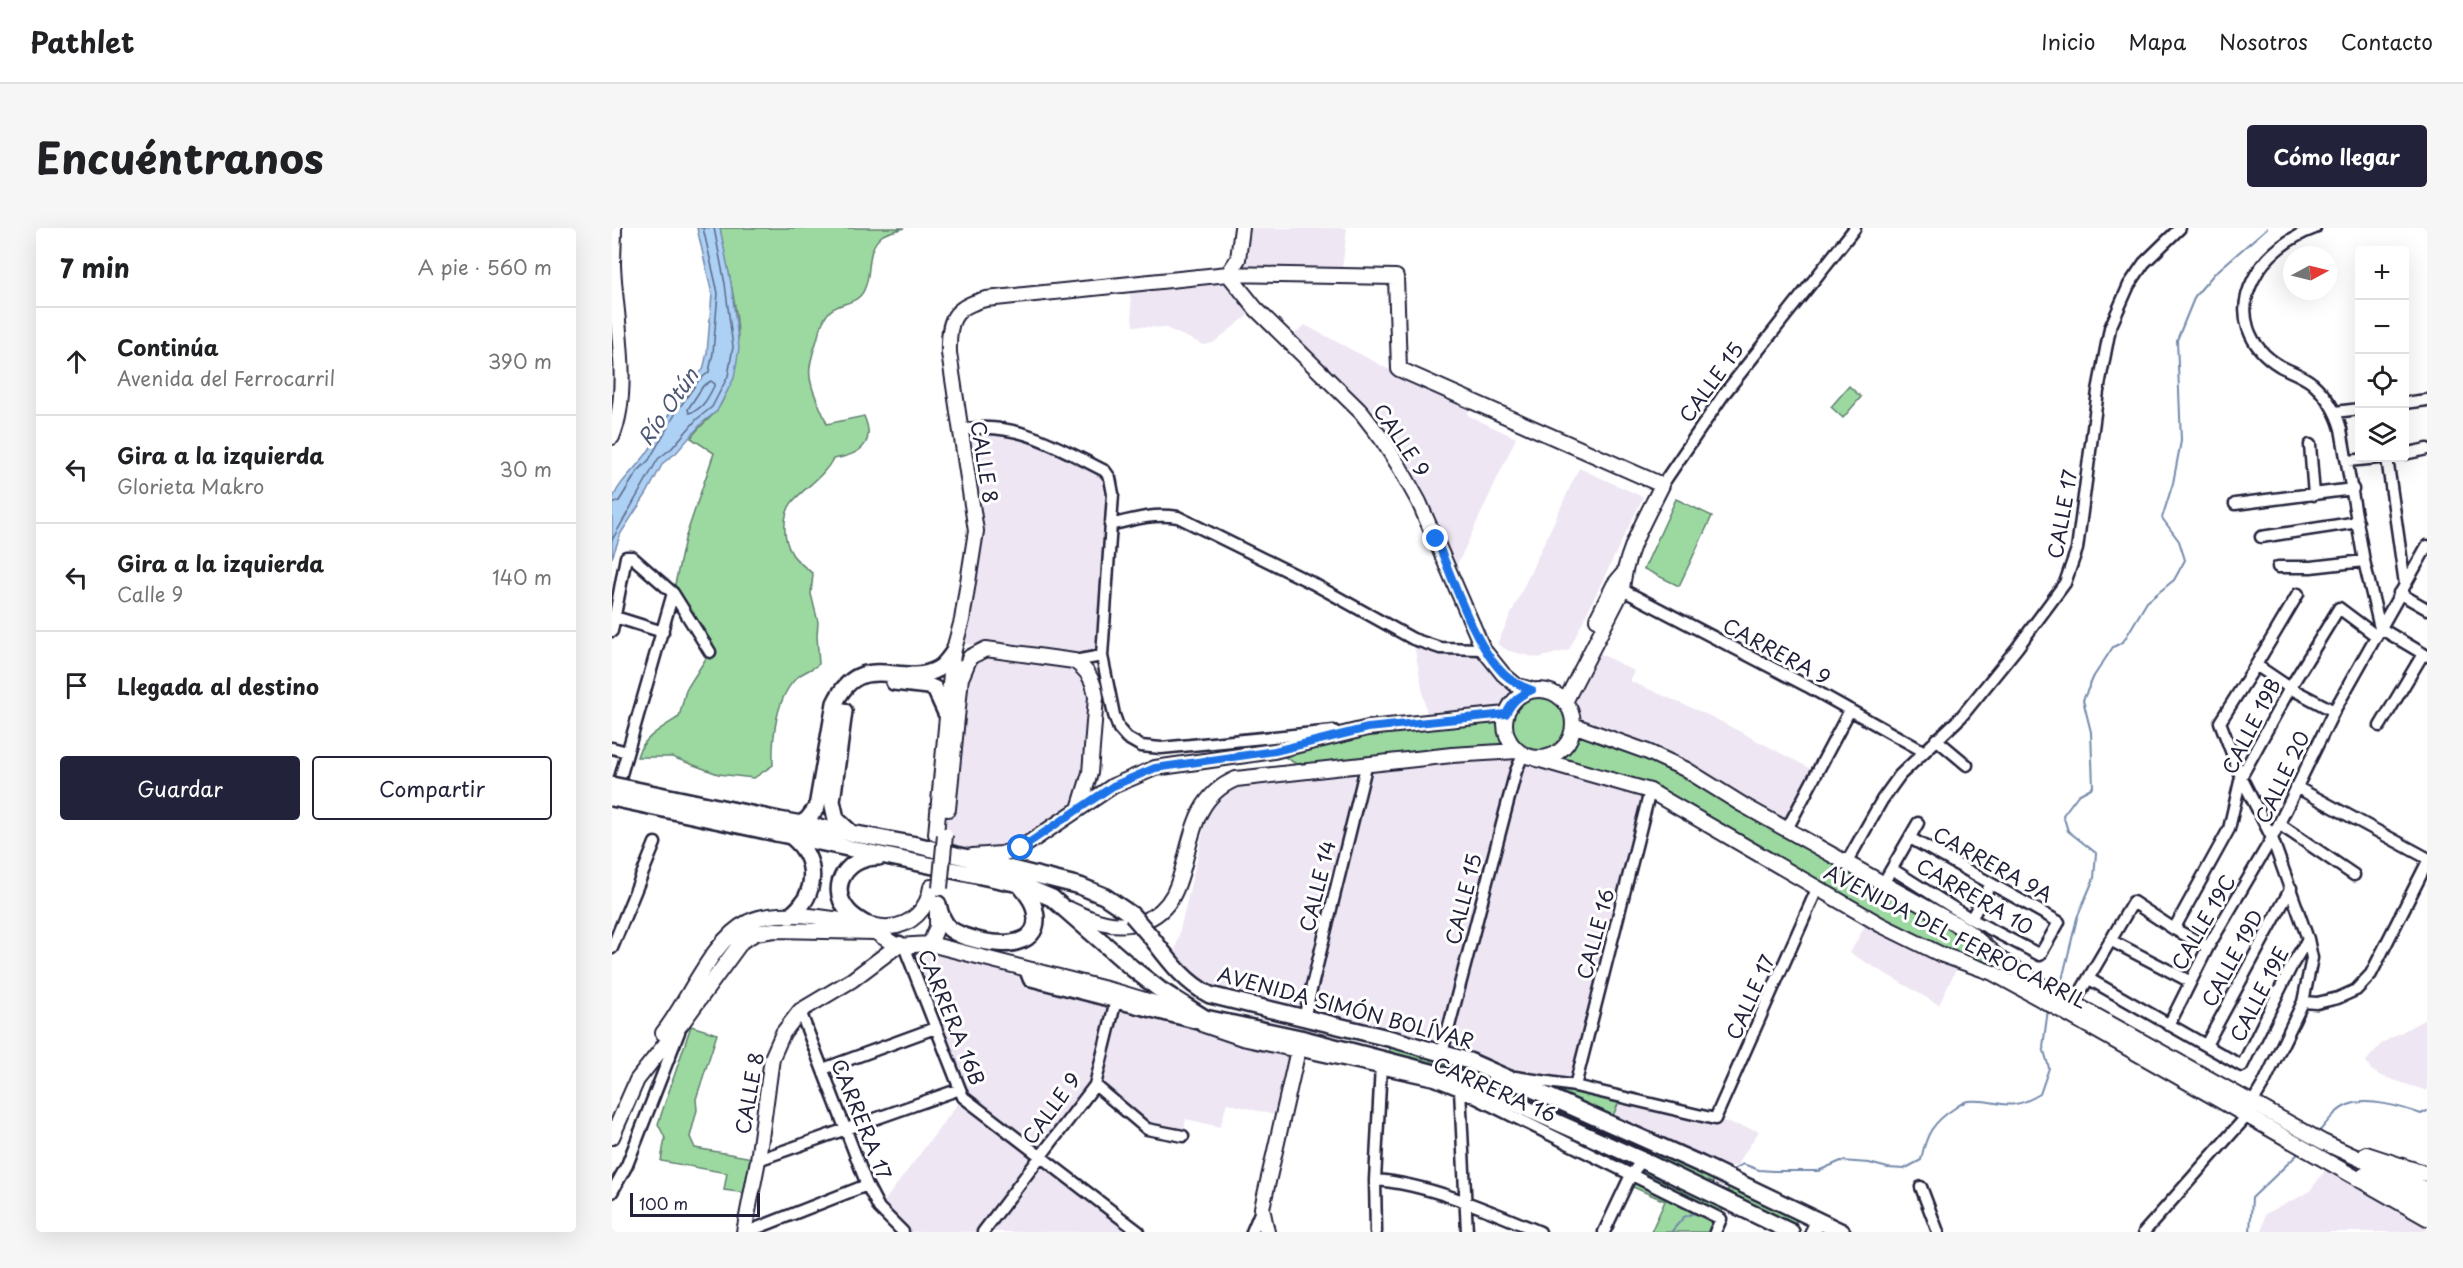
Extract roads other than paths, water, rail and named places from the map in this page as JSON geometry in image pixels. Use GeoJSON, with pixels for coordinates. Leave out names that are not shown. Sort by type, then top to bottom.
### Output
{"type":"FeatureCollection","features":[{"type":"Feature","properties":{"kind":"main road"},"geometry":{"type":"LineString","coordinates":[[612,437],[617,419],[616,394],[621,367],[613,265],[614,228]]}},
{"type":"Feature","properties":{"kind":"main road"},"geometry":{"type":"LineString","coordinates":[[1228,274],[1238,259],[1242,228]]}},
{"type":"Feature","properties":{"kind":"main road"},"geometry":{"type":"LineString","coordinates":[[1228,274],[1396,277],[1399,369],[1662,485]]}},
{"type":"Feature","properties":{"kind":"main road","name":"CALLE 8"},"geometry":{"type":"LineString","coordinates":[[941,835],[946,713],[953,653],[962,620],[976,531],[949,353],[949,330],[964,307],[986,299],[1228,274]]}},
{"type":"Feature","properties":{"kind":"main road","name":"CALLE 9"},"geometry":{"type":"LineString","coordinates":[[1228,274],[1256,309],[1361,412],[1381,438],[1411,486],[1483,648],[1503,674],[1516,685],[1532,690]]}},
{"type":"Feature","properties":{"kind":"main road","name":"CALLE 15"},"geometry":{"type":"LineString","coordinates":[[1562,699],[1619,583],[1662,485]]}},
{"type":"Feature","properties":{"kind":"main road","name":"CALLE 8"},"geometry":{"type":"LineString","coordinates":[[930,944],[937,927],[938,904],[935,887],[962,676],[962,620]]}},
{"type":"Feature","properties":{"kind":"main road"},"geometry":{"type":"LineString","coordinates":[[962,676],[970,657],[986,648],[1074,661],[1084,668],[1090,676],[1096,697],[1090,773],[1080,809]]}},
{"type":"Feature","properties":{"kind":"main road"},"geometry":{"type":"LineString","coordinates":[[790,916],[803,904],[812,881],[808,856],[796,831],[817,807],[835,703],[843,688],[857,677],[872,673],[930,672],[943,665],[953,653]]}},
{"type":"Feature","properties":{"kind":"main road"},"geometry":{"type":"LineString","coordinates":[[849,831],[836,819],[832,801],[844,707],[851,693],[858,687],[873,682],[928,686],[935,689],[940,696],[946,713]]}},
{"type":"Feature","properties":{"kind":"main road"},"geometry":{"type":"LineString","coordinates":[[1065,907],[1103,924],[1128,925],[1150,919],[1163,910],[1174,895],[1194,824],[1206,804],[1227,783],[1246,777],[1452,754],[1520,753],[1537,759],[1545,758],[1559,752],[1569,740],[1573,725],[1570,709],[1562,699],[1550,692],[1532,690],[1520,695],[1511,704],[1506,714],[1505,732],[1520,753]]}},
{"type":"Feature","properties":{"kind":"main road"},"geometry":{"type":"LineString","coordinates":[[964,856],[1012,852],[1034,841],[1113,786],[1155,768],[1275,751],[1368,728],[1506,714]]}},
{"type":"Feature","properties":{"kind":"main road","name":"AVENIDA DEL FERROCARRIL"},"geometry":{"type":"LineString","coordinates":[[1573,725],[1648,752],[1685,769],[1787,829],[1884,882],[1954,922],[2041,992]]}},
{"type":"Feature","properties":{"kind":"main road","name":"AVENIDA DEL FERROCARRIL"},"geometry":{"type":"LineString","coordinates":[[1537,759],[1650,791],[1739,841],[1817,889],[1940,954],[2041,992],[2066,1004],[2343,1152]]}},
{"type":"Feature","properties":{"kind":"main road"},"geometry":{"type":"LineString","coordinates":[[612,785],[777,827]]}},
{"type":"Feature","properties":{"kind":"main road"},"geometry":{"type":"LineString","coordinates":[[612,798],[777,827]]}},
{"type":"Feature","properties":{"kind":"main road","name":"AVENIDA SIMÓN BOLÍVAR"},"geometry":{"type":"LineString","coordinates":[[777,827],[1019,884],[1052,898],[1065,907],[1132,968],[1205,1021],[1381,1064],[1462,1080],[1642,1160],[1791,1232]]}},
{"type":"Feature","properties":{"kind":"main road","name":"AVENIDA SIMÓN BOLÍVAR"},"geometry":{"type":"LineString","coordinates":[[796,831],[849,831],[964,856],[1082,886],[1104,896],[1132,915],[1182,975],[1200,990],[1219,998],[1469,1061],[1734,1180],[1826,1228]]}},
{"type":"Feature","properties":{"kind":"main road"},"geometry":{"type":"LineString","coordinates":[[901,946],[855,917],[844,906],[840,892],[844,873],[852,864],[866,857],[911,860]]}},
{"type":"Feature","properties":{"kind":"main road"},"geometry":{"type":"LineString","coordinates":[[938,904],[945,924],[962,936],[1003,944],[1016,943],[1029,936],[1035,919],[1032,903],[1019,884]]}},
{"type":"Feature","properties":{"kind":"main road"},"geometry":{"type":"LineString","coordinates":[[612,1137],[637,1080],[682,1023],[741,941],[756,933],[874,928],[904,924],[917,915],[927,903],[935,887]]}},
{"type":"Feature","properties":{"kind":"main road"},"geometry":{"type":"LineString","coordinates":[[612,1115],[628,1078],[678,1013],[726,938],[749,921],[767,916],[790,916],[874,928]]}},
{"type":"Feature","properties":{"kind":"main road"},"geometry":{"type":"LineString","coordinates":[[874,928],[881,947],[878,962]]}},
{"type":"Feature","properties":{"kind":"main road","name":"CARRERA 16"},"geometry":{"type":"LineString","coordinates":[[901,946],[930,944],[1024,967],[1205,1021],[1247,1039],[1298,1050]]}},
{"type":"Feature","properties":{"kind":"main road","name":"CALLE 8"},"geometry":{"type":"LineString","coordinates":[[746,1232],[772,1058],[783,1032],[800,1011],[901,946]]}},
{"type":"Feature","properties":{"kind":"main road","name":"AVENIDA DEL FERROCARRIL"},"geometry":{"type":"LineString","coordinates":[[2066,1004],[2246,1117],[2336,1167]]}},
{"type":"Feature","properties":{"kind":"main road"},"geometry":{"type":"LineString","coordinates":[[1267,1232],[1262,1208],[1298,1050]]}},
{"type":"Feature","properties":{"kind":"main road"},"geometry":{"type":"LineString","coordinates":[[2343,1152],[2363,1153],[2427,1174]]}},
{"type":"Feature","properties":{"kind":"main road"},"geometry":{"type":"LineString","coordinates":[[2343,1152],[2426,1199]]}},
{"type":"Feature","properties":{"kind":"main road"},"geometry":{"type":"LineString","coordinates":[[2336,1167],[2426,1199]]}},
{"type":"Feature","properties":{"kind":"main road"},"geometry":{"type":"LineString","coordinates":[[2336,1167],[2427,1218]]}},
{"type":"Feature","properties":{"kind":"street","name":"CALLE 15"},"geometry":{"type":"LineString","coordinates":[[1662,485],[1724,394],[1855,228]]}},
{"type":"Feature","properties":{"kind":"street","name":"CALLE 17"},"geometry":{"type":"LineString","coordinates":[[1847,862],[1882,800],[1900,775],[1960,717],[2017,648],[2068,576],[2077,549],[2098,391],[2110,328],[2129,285],[2144,263],[2180,228]]}},
{"type":"Feature","properties":{"kind":"street"},"geometry":{"type":"LineString","coordinates":[[2315,228],[2293,239],[2264,263],[2250,287],[2244,314],[2252,337],[2262,351],[2281,367],[2312,383],[2325,396],[2335,412],[2341,429],[2353,489],[2378,632],[2425,655],[2380,726]]}},
{"type":"Feature","properties":{"kind":"street"},"geometry":{"type":"LineString","coordinates":[[2409,402],[2427,400]]}},
{"type":"Feature","properties":{"kind":"street"},"geometry":{"type":"LineString","coordinates":[[2335,412],[2355,410]]}},
{"type":"Feature","properties":{"kind":"street"},"geometry":{"type":"LineString","coordinates":[[961,430],[979,427],[1033,435],[1105,471],[1110,478],[1113,494],[1102,656],[1116,723],[1127,738],[1141,746],[1161,748],[1368,728]]}},
{"type":"Feature","properties":{"kind":"street"},"geometry":{"type":"LineString","coordinates":[[2310,445],[2314,495]]}},
{"type":"Feature","properties":{"kind":"street"},"geometry":{"type":"LineString","coordinates":[[2409,453],[2426,450],[2427,461]]}},
{"type":"Feature","properties":{"kind":"street"},"geometry":{"type":"LineString","coordinates":[[2347,461],[2355,460]]}},
{"type":"Feature","properties":{"kind":"street"},"geometry":{"type":"LineString","coordinates":[[2387,462],[2402,589],[2427,609]]}},
{"type":"Feature","properties":{"kind":"street"},"geometry":{"type":"LineString","coordinates":[[2235,504],[2353,489]]}},
{"type":"Feature","properties":{"kind":"street"},"geometry":{"type":"LineString","coordinates":[[1110,525],[1142,516],[1160,514],[1178,517],[1312,583],[1413,639],[1440,648],[1483,648]]}},
{"type":"Feature","properties":{"kind":"street"},"geometry":{"type":"LineString","coordinates":[[2261,537],[2358,522]]}},
{"type":"Feature","properties":{"kind":"street","name":"CALLE 20"},"geometry":{"type":"LineString","coordinates":[[2252,1103],[2303,1002],[2312,958],[2308,939],[2272,838],[2334,711],[2426,550]]}},
{"type":"Feature","properties":{"kind":"street"},"geometry":{"type":"LineString","coordinates":[[612,631],[613,616],[626,557],[632,557],[673,593],[710,652]]}},
{"type":"Feature","properties":{"kind":"street"},"geometry":{"type":"LineString","coordinates":[[2278,567],[2311,567],[2364,561]]}},
{"type":"Feature","properties":{"kind":"street","name":"CARRERA 9"},"geometry":{"type":"LineString","coordinates":[[1619,583],[1923,751]]}},
{"type":"Feature","properties":{"kind":"street"},"geometry":{"type":"LineString","coordinates":[[612,806],[673,593]]}},
{"type":"Feature","properties":{"kind":"street"},"geometry":{"type":"LineString","coordinates":[[2272,838],[2241,777],[2220,722],[2298,594]]}},
{"type":"Feature","properties":{"kind":"street","name":"CALLE 19B"},"geometry":{"type":"LineString","coordinates":[[2174,929],[2229,829],[2241,777],[2290,688],[2339,608],[2378,632]]}},
{"type":"Feature","properties":{"kind":"street"},"geometry":{"type":"LineString","coordinates":[[613,616],[663,632]]}},
{"type":"Feature","properties":{"kind":"street"},"geometry":{"type":"LineString","coordinates":[[1074,661],[1102,656]]}},
{"type":"Feature","properties":{"kind":"street"},"geometry":{"type":"LineString","coordinates":[[2256,665],[2290,688],[2334,711]]}},
{"type":"Feature","properties":{"kind":"street"},"geometry":{"type":"LineString","coordinates":[[1787,829],[1850,710]]}},
{"type":"Feature","properties":{"kind":"street"},"geometry":{"type":"LineString","coordinates":[[1936,739],[1967,765]]}},
{"type":"Feature","properties":{"kind":"street"},"geometry":{"type":"LineString","coordinates":[[612,748],[627,752]]}},
{"type":"Feature","properties":{"kind":"street","name":"CALLE 15"},"geometry":{"type":"LineString","coordinates":[[1442,1053],[1520,753]]}},
{"type":"Feature","properties":{"kind":"street","name":"CALLE 14"},"geometry":{"type":"LineString","coordinates":[[1304,1018],[1367,763]]}},
{"type":"Feature","properties":{"kind":"street"},"geometry":{"type":"LineString","coordinates":[[2296,787],[2427,858]]}},
{"type":"Feature","properties":{"kind":"street","name":"CALLE 16"},"geometry":{"type":"LineString","coordinates":[[1575,1086],[1650,791]]}},
{"type":"Feature","properties":{"kind":"street"},"geometry":{"type":"LineString","coordinates":[[1884,882],[1918,823]]}},
{"type":"Feature","properties":{"kind":"street"},"geometry":{"type":"LineString","coordinates":[[2279,824],[2354,874]]}},
{"type":"Feature","properties":{"kind":"street","name":"CARRERA 9A"},"geometry":{"type":"LineString","coordinates":[[1910,838],[2059,922],[2040,955]]}},
{"type":"Feature","properties":{"kind":"street","name":"CALLE 19C"},"geometry":{"type":"LineString","coordinates":[[2169,1026],[2189,981],[2272,838]]}},
{"type":"Feature","properties":{"kind":"street"},"geometry":{"type":"LineString","coordinates":[[612,948],[656,843]]}},
{"type":"Feature","properties":{"kind":"street"},"geometry":{"type":"LineString","coordinates":[[2303,1002],[2317,1003],[2338,998],[2356,990],[2371,974],[2427,863]]}},
{"type":"Feature","properties":{"kind":"street","name":"CARRERA 10"},"geometry":{"type":"LineString","coordinates":[[1892,869],[1971,919],[2040,955]]}},
{"type":"Feature","properties":{"kind":"street"},"geometry":{"type":"LineString","coordinates":[[1971,919],[1991,884]]}},
{"type":"Feature","properties":{"kind":"street","name":"CALLE 19D"},"geometry":{"type":"LineString","coordinates":[[2206,1045],[2290,888]]}},
{"type":"Feature","properties":{"kind":"street","name":"CALLE 17"},"geometry":{"type":"LineString","coordinates":[[1575,1086],[1714,1119],[1817,889]]}},
{"type":"Feature","properties":{"kind":"street"},"geometry":{"type":"LineString","coordinates":[[2066,1004],[2089,979],[2133,902],[2174,929],[2208,947]]}},
{"type":"Feature","properties":{"kind":"street","name":"CALLE 19E"},"geometry":{"type":"LineString","coordinates":[[2206,1045],[2242,1066],[2292,965],[2308,939]]}},
{"type":"Feature","properties":{"kind":"street"},"geometry":{"type":"LineString","coordinates":[[2110,940],[2189,981]]}},
{"type":"Feature","properties":{"kind":"street","name":"CARRERA 16B"},"geometry":{"type":"LineString","coordinates":[[901,946],[963,1097],[1139,1232]]}},
{"type":"Feature","properties":{"kind":"street"},"geometry":{"type":"LineString","coordinates":[[2089,979],[2206,1045]]}},
{"type":"Feature","properties":{"kind":"street","name":"CALLE 9"},"geometry":{"type":"LineString","coordinates":[[983,1232],[1095,1085],[1117,996]]}},
{"type":"Feature","properties":{"kind":"street","name":"CARRERA 17"},"geometry":{"type":"LineString","coordinates":[[800,1011],[847,1128],[867,1185],[879,1208],[903,1232]]}},
{"type":"Feature","properties":{"kind":"street"},"geometry":{"type":"LineString","coordinates":[[612,1192],[627,1166],[632,1147],[682,1023]]}},
{"type":"Feature","properties":{"kind":"street"},"geometry":{"type":"LineString","coordinates":[[823,1069],[935,1028]]}},
{"type":"Feature","properties":{"kind":"street","name":"CARRERA 16"},"geometry":{"type":"LineString","coordinates":[[1298,1050],[1381,1064],[1460,1090],[1628,1180],[1716,1217],[1715,1232]]}},
{"type":"Feature","properties":{"kind":"street"},"geometry":{"type":"LineString","coordinates":[[1376,1232],[1375,1180],[1381,1064]]}},
{"type":"Feature","properties":{"kind":"street"},"geometry":{"type":"LineString","coordinates":[[1509,1077],[1575,1086]]}},
{"type":"Feature","properties":{"kind":"street"},"geometry":{"type":"LineString","coordinates":[[1095,1085],[1147,1129],[1183,1136]]}},
{"type":"Feature","properties":{"kind":"street"},"geometry":{"type":"LineString","coordinates":[[758,1160],[960,1089]]}},
{"type":"Feature","properties":{"kind":"street"},"geometry":{"type":"LineString","coordinates":[[1460,1090],[1467,1232]]}},
{"type":"Feature","properties":{"kind":"street"},"geometry":{"type":"LineString","coordinates":[[2144,1232],[2246,1117]]}},
{"type":"Feature","properties":{"kind":"street"},"geometry":{"type":"LineString","coordinates":[[1604,1232],[1628,1180],[1642,1160]]}},
{"type":"Feature","properties":{"kind":"street"},"geometry":{"type":"LineString","coordinates":[[1375,1180],[1389,1181],[1466,1202],[1540,1232]]}},
{"type":"Feature","properties":{"kind":"street"},"geometry":{"type":"LineString","coordinates":[[746,1232],[867,1185]]}},
{"type":"Feature","properties":{"kind":"street"},"geometry":{"type":"LineString","coordinates":[[1921,1187],[1938,1232]]}},
{"type":"Feature","properties":{"kind":"street"},"geometry":{"type":"LineString","coordinates":[[1252,1232],[1262,1208]]}},
{"type":"Feature","properties":{"kind":"water","name":"Río Otún"},"geometry":{"type":"Polygon","coordinates":[[[697,228],[720,228],[731,283],[739,348],[734,378],[717,411],[702,423],[676,453],[663,463],[621,533],[612,558],[612,502],[614,496],[651,447],[677,399],[693,378],[703,370],[707,353],[712,294],[697,228]]]}},
{"type":"Feature","properties":{"kind":"waterway"},"geometry":{"type":"LineString","coordinates":[[2057,988],[2062,980],[2077,918],[2094,878],[2096,853],[2068,831],[2063,815],[2078,795],[2093,787],[2091,732],[2083,700],[2094,676],[2113,647],[2123,642],[2147,602],[2174,580],[2185,560],[2179,541],[2162,518],[2173,483],[2181,441],[2177,340],[2195,296],[2214,274],[2267,228]]}},
{"type":"Feature","properties":{"kind":"waterway"},"geometry":{"type":"LineString","coordinates":[[1731,1171],[1743,1164],[1759,1170],[1818,1171],[1841,1161],[1904,1169],[1921,1160],[1925,1143],[1936,1124],[1961,1104],[1968,1101],[2019,1104],[2040,1094],[2049,1068],[2043,1047],[2048,1009]]}},
{"type":"Feature","properties":{"kind":"waterway"},"geometry":{"type":"LineString","coordinates":[[2317,1134],[2339,1110],[2356,1103],[2374,1102],[2421,1114],[2427,1111]]}},
{"type":"Feature","properties":{"kind":"waterway"},"geometry":{"type":"LineString","coordinates":[[2250,1232],[2252,1198],[2301,1151]]}},
{"type":"Feature","properties":{"kind":"waterway"},"geometry":{"type":"LineString","coordinates":[[1671,1232],[1684,1217],[1697,1212]]}}]}
